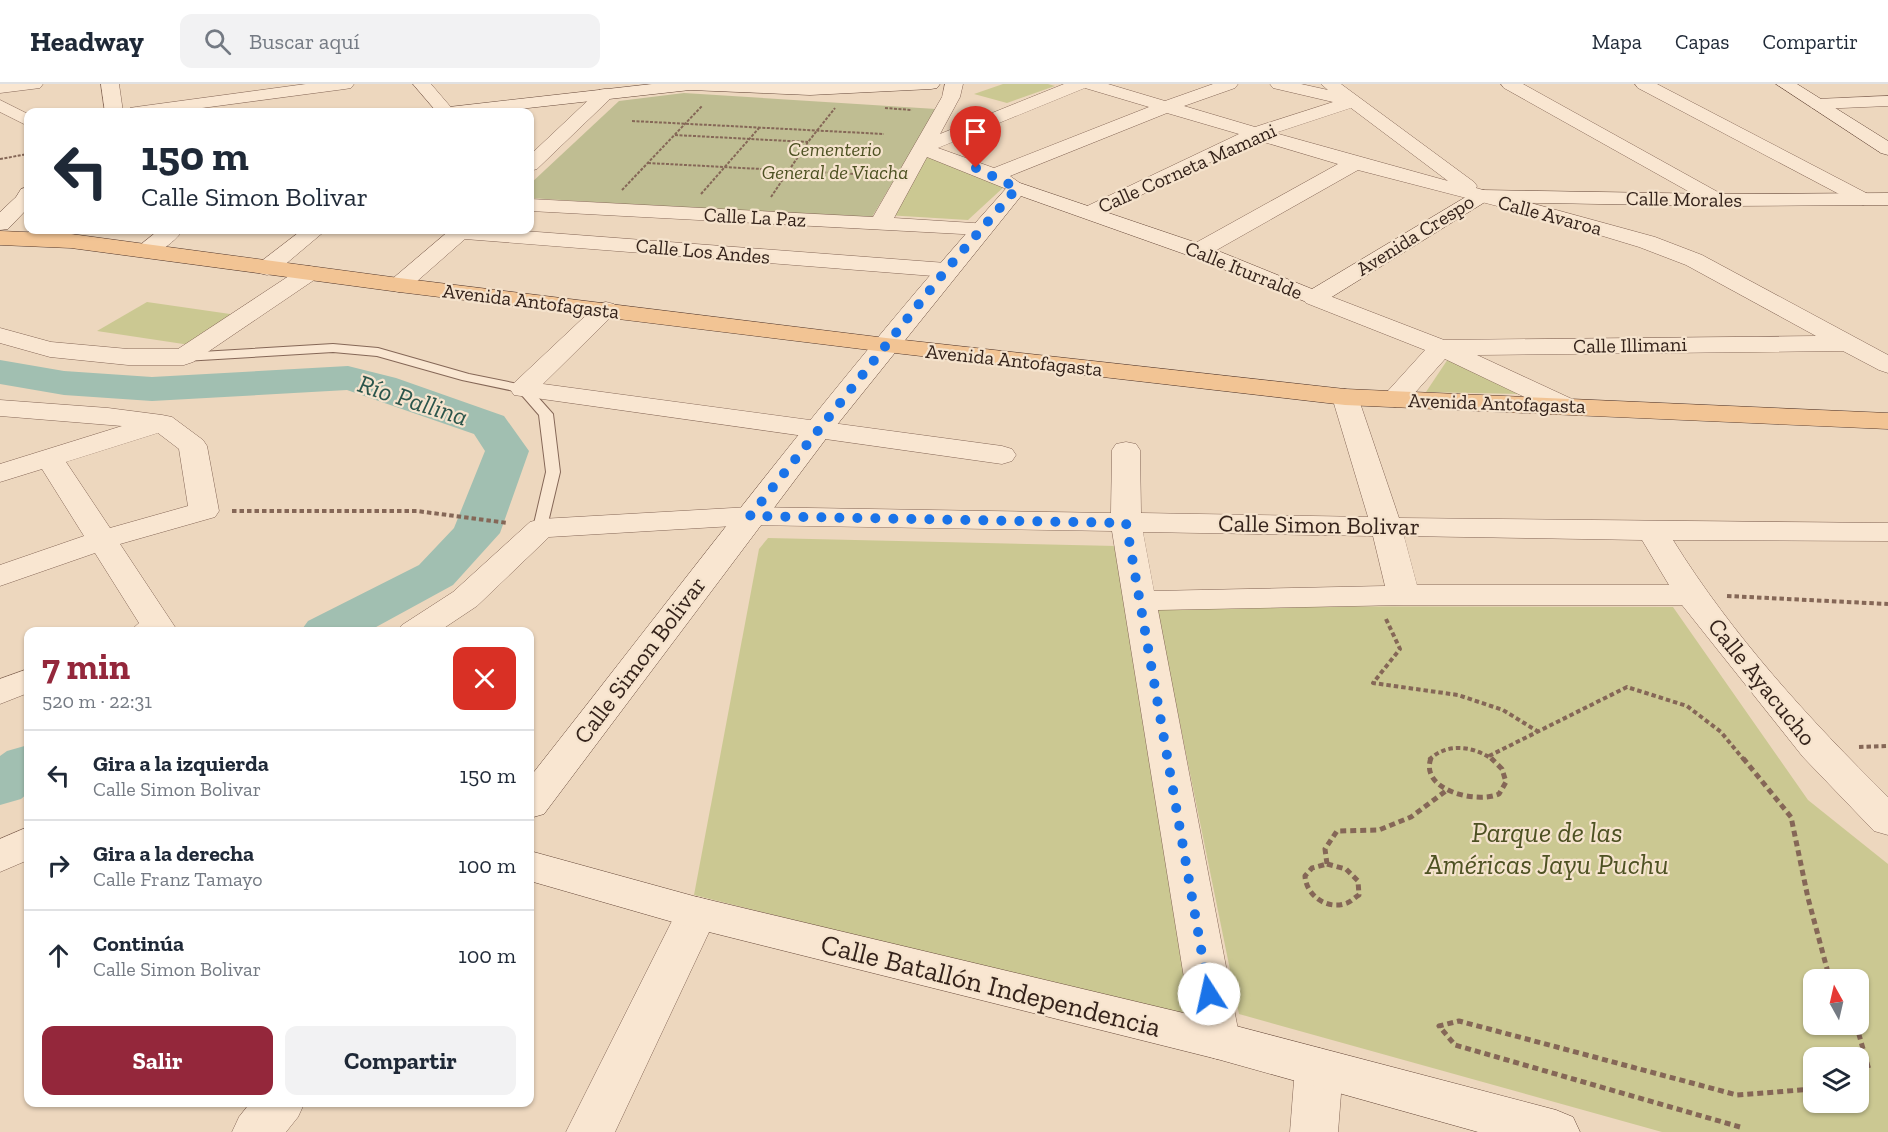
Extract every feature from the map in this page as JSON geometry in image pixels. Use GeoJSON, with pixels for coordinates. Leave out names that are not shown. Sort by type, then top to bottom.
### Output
{"type":"FeatureCollection","features":[{"type":"Feature","properties":{"kind":"main road","name":"Avenida Antofagasta"},"geometry":{"type":"LineString","coordinates":[[0,238],[39,234],[399,285],[886,345],[1345,397],[1888,421]]}},
{"type":"Feature","properties":{"kind":"street"},"geometry":{"type":"LineString","coordinates":[[0,88],[34,84]]}},
{"type":"Feature","properties":{"kind":"street"},"geometry":{"type":"LineString","coordinates":[[110,84],[113,108]]}},
{"type":"Feature","properties":{"kind":"street"},"geometry":{"type":"LineString","coordinates":[[164,108],[345,84]]}},
{"type":"Feature","properties":{"kind":"street"},"geometry":{"type":"LineString","coordinates":[[422,84],[444,108]]}},
{"type":"Feature","properties":{"kind":"street"},"geometry":{"type":"LineString","coordinates":[[864,84],[887,88]]}},
{"type":"Feature","properties":{"kind":"street"},"geometry":{"type":"LineString","coordinates":[[483,108],[694,85],[768,90],[887,88],[931,84]]}},
{"type":"Feature","properties":{"kind":"street"},"geometry":{"type":"LineString","coordinates":[[880,224],[951,97],[954,84]]}},
{"type":"Feature","properties":{"kind":"street"},"geometry":{"type":"LineString","coordinates":[[921,147],[1079,84]]}},
{"type":"Feature","properties":{"kind":"street","name":"Calle Avaroa"},"geometry":{"type":"LineString","coordinates":[[1090,84],[1355,163],[1647,242],[1694,261],[1888,364]]}},
{"type":"Feature","properties":{"kind":"street"},"geometry":{"type":"LineString","coordinates":[[994,176],[1165,106],[1229,84]]}},
{"type":"Feature","properties":{"kind":"street"},"geometry":{"type":"LineString","coordinates":[[1279,84],[1352,102]]}},
{"type":"Feature","properties":{"kind":"street","name":"Avenida Crespo"},"geometry":{"type":"LineString","coordinates":[[1314,298],[1481,196],[1330,84]]}},
{"type":"Feature","properties":{"kind":"street"},"geometry":{"type":"LineString","coordinates":[[1510,84],[1718,200]]}},
{"type":"Feature","properties":{"kind":"street"},"geometry":{"type":"LineString","coordinates":[[1644,84],[1863,200]]}},
{"type":"Feature","properties":{"kind":"street"},"geometry":{"type":"LineString","coordinates":[[1785,84],[1888,149]]}},
{"type":"Feature","properties":{"kind":"street"},"geometry":{"type":"LineString","coordinates":[[534,161],[605,94]]}},
{"type":"Feature","properties":{"kind":"street"},"geometry":{"type":"LineString","coordinates":[[1818,104],[1888,101]]}},
{"type":"Feature","properties":{"kind":"street","name":"Calle Corneta Mamani"},"geometry":{"type":"LineString","coordinates":[[1090,212],[1257,134],[1352,102]]}},
{"type":"Feature","properties":{"kind":"street"},"geometry":{"type":"LineString","coordinates":[[0,105],[24,119]]}},
{"type":"Feature","properties":{"kind":"street","name":"Calle Iturralde"},"geometry":{"type":"LineString","coordinates":[[921,147],[994,176],[1017,188],[1198,251],[1441,348],[1563,405]]}},
{"type":"Feature","properties":{"kind":"street"},"geometry":{"type":"LineString","coordinates":[[1198,251],[1355,163]]}},
{"type":"Feature","properties":{"kind":"street"},"geometry":{"type":"LineString","coordinates":[[750,516],[946,270],[1017,188]]}},
{"type":"Feature","properties":{"kind":"street","name":"Calle Morales"},"geometry":{"type":"LineString","coordinates":[[1481,196],[1718,200],[1888,199]]}},
{"type":"Feature","properties":{"kind":"street"},"geometry":{"type":"LineString","coordinates":[[0,224],[24,201]]}},
{"type":"Feature","properties":{"kind":"street","name":"Calle La Paz"},"geometry":{"type":"LineString","coordinates":[[534,205],[981,229]]}},
{"type":"Feature","properties":{"kind":"street"},"geometry":{"type":"LineString","coordinates":[[145,250],[167,234]]}},
{"type":"Feature","properties":{"kind":"street"},"geometry":{"type":"LineString","coordinates":[[267,268],[310,234]]}},
{"type":"Feature","properties":{"kind":"street"},"geometry":{"type":"LineString","coordinates":[[399,285],[458,234]]}},
{"type":"Feature","properties":{"kind":"street","name":"Calle Los Andes"},"geometry":{"type":"LineString","coordinates":[[498,234],[946,270]]}},
{"type":"Feature","properties":{"kind":"street"},"geometry":{"type":"LineString","coordinates":[[0,334],[50,349],[128,357],[184,357],[309,273]]}},
{"type":"Feature","properties":{"kind":"street"},"geometry":{"type":"LineString","coordinates":[[523,389],[606,309]]}},
{"type":"Feature","properties":{"kind":"street","name":"Calle Illimani"},"geometry":{"type":"LineString","coordinates":[[1441,348],[1888,343]]}},
{"type":"Feature","properties":{"kind":"street"},"geometry":{"type":"LineString","coordinates":[[1395,399],[1441,348]]}},
{"type":"Feature","properties":{"kind":"street"},"geometry":{"type":"LineString","coordinates":[[523,389],[1002,455]]}},
{"type":"Feature","properties":{"kind":"street"},"geometry":{"type":"LineString","coordinates":[[1345,397],[1386,525],[1389,595]]}},
{"type":"Feature","properties":{"kind":"street"},"geometry":{"type":"LineString","coordinates":[[0,408],[108,416],[162,423],[193,446],[204,511],[102,540],[0,576]]}},
{"type":"Feature","properties":{"kind":"street"},"geometry":{"type":"LineString","coordinates":[[0,473],[162,423]]}},
{"type":"Feature","properties":{"kind":"street"},"geometry":{"type":"LineString","coordinates":[[1126,450],[1126,523],[1217,1040]]}},
{"type":"Feature","properties":{"kind":"street"},"geometry":{"type":"LineString","coordinates":[[49,458],[158,627]]}},
{"type":"Feature","properties":{"kind":"street","name":"Calle Simon Bolivar"},"geometry":{"type":"LineString","coordinates":[[534,799],[750,516]]}},
{"type":"Feature","properties":{"kind":"street","name":"Calle Simon Bolivar"},"geometry":{"type":"LineString","coordinates":[[526,526],[750,516],[1652,531],[1888,532]]}},
{"type":"Feature","properties":{"kind":"street"},"geometry":{"type":"LineString","coordinates":[[422,627],[465,599],[526,526]]}},
{"type":"Feature","properties":{"kind":"street","name":"Calle Ayacucho"},"geometry":{"type":"LineString","coordinates":[[1652,531],[1691,595],[1816,748],[1888,821]]}},
{"type":"Feature","properties":{"kind":"street"},"geometry":{"type":"LineString","coordinates":[[1140,601],[1389,595],[1691,595]]}},
{"type":"Feature","properties":{"kind":"street"},"geometry":{"type":"LineString","coordinates":[[0,692],[24,682]]}},
{"type":"Feature","properties":{"kind":"street"},"geometry":{"type":"LineString","coordinates":[[0,856],[24,844]]}},
{"type":"Feature","properties":{"kind":"street","name":"Calle Batallón Independencia"},"geometry":{"type":"LineString","coordinates":[[534,867],[697,913],[1217,1040],[1556,1132]]}},
{"type":"Feature","properties":{"kind":"street"},"geometry":{"type":"LineString","coordinates":[[590,1132],[697,913]]}},
{"type":"Feature","properties":{"kind":"street"},"geometry":{"type":"LineString","coordinates":[[1314,1132],[1319,1068]]}},
{"type":"Feature","properties":{"kind":"street"},"geometry":{"type":"LineString","coordinates":[[256,1132],[277,1107]]}},
{"type":"Feature","properties":{"kind":"lane"},"geometry":{"type":"LineString","coordinates":[[184,357],[333,348],[378,352],[467,377],[523,389],[546,414],[553,472],[526,526]]}},
{"type":"Feature","properties":{"kind":"path"},"geometry":{"type":"LineString","coordinates":[[768,203],[808,142],[837,105]]}},
{"type":"Feature","properties":{"kind":"path"},"geometry":{"type":"LineString","coordinates":[[620,192],[702,106]]}},
{"type":"Feature","properties":{"kind":"path"},"geometry":{"type":"LineString","coordinates":[[632,121],[884,134]]}},
{"type":"Feature","properties":{"kind":"path"},"geometry":{"type":"LineString","coordinates":[[695,200],[759,127]]}},
{"type":"Feature","properties":{"kind":"path"},"geometry":{"type":"LineString","coordinates":[[674,135],[808,142]]}},
{"type":"Feature","properties":{"kind":"path"},"geometry":{"type":"LineString","coordinates":[[0,159],[24,155]]}},
{"type":"Feature","properties":{"kind":"path"},"geometry":{"type":"LineString","coordinates":[[647,163],[875,176]]}},
{"type":"Feature","properties":{"kind":"path"},"geometry":{"type":"LineString","coordinates":[[204,511],[417,511],[526,526]]}},
{"type":"Feature","properties":{"kind":"path"},"geometry":{"type":"LineString","coordinates":[[1389,595],[1400,650],[1373,683],[1458,695],[1503,710],[1538,732]]}},
{"type":"Feature","properties":{"kind":"path"},"geometry":{"type":"LineString","coordinates":[[1691,595],[1888,604]]}},
{"type":"Feature","properties":{"kind":"path"},"geometry":{"type":"LineString","coordinates":[[1489,756],[1627,687],[1687,706],[1721,732],[1791,817],[1825,969]]}},
{"type":"Feature","properties":{"kind":"path"},"geometry":{"type":"LineString","coordinates":[[1454,747],[1472,749],[1489,756],[1505,772],[1507,781],[1504,789],[1497,795],[1473,799],[1447,790],[1437,784],[1428,767],[1429,760],[1434,753],[1454,747]]}},
{"type":"Feature","properties":{"kind":"path"},"geometry":{"type":"LineString","coordinates":[[1327,864],[1325,849],[1337,831],[1379,830],[1411,817],[1447,790]]}},
{"type":"Feature","properties":{"kind":"path"},"geometry":{"type":"LineString","coordinates":[[1327,864],[1346,869],[1358,881],[1359,895],[1354,901],[1347,904],[1328,904],[1319,901],[1306,890],[1304,884],[1306,871],[1311,867],[1327,864]]}},
{"type":"Feature","properties":{"kind":"path"},"geometry":{"type":"LineString","coordinates":[[1740,1127],[1455,1045],[1439,1026],[1459,1021],[1737,1095],[1803,1090]]}},
{"type":"Feature","properties":{"kind":"green space"},"geometry":{"type":"Polygon","coordinates":[[[1003,84],[1055,86],[1007,103],[974,94],[1003,84]]]}},
{"type":"Feature","properties":{"kind":"green space","name":"Cementerio General de Viacha"},"geometry":{"type":"Polygon","coordinates":[[[684,93],[936,109],[872,217],[858,219],[534,198],[534,180],[619,101],[684,93]]]}},
{"type":"Feature","properties":{"kind":"green space"},"geometry":{"type":"Polygon","coordinates":[[[928,155],[1006,185],[968,220],[886,215],[928,155]]]}},
{"type":"Feature","properties":{"kind":"green space"},"geometry":{"type":"Polygon","coordinates":[[[147,302],[237,315],[190,345],[97,331],[147,302]]]}},
{"type":"Feature","properties":{"kind":"green space"},"geometry":{"type":"Polygon","coordinates":[[[1448,359],[1520,394],[1426,392],[1448,359]]]}},
{"type":"Feature","properties":{"kind":"green space"},"geometry":{"type":"Polygon","coordinates":[[[768,538],[1116,546],[1197,1001],[1189,1018],[694,895],[759,549],[768,538]]]}},
{"type":"Feature","properties":{"kind":"green space","name":"Parque de las Américas Jayu Puchu"},"geometry":{"type":"Polygon","coordinates":[[[1156,606],[1673,607],[1808,800],[1888,864],[1888,1132],[1662,1132],[1239,1014],[1156,606]]]}},
{"type":"Feature","properties":{"kind":"waterway","name":"Río Pallina"},"geometry":{"type":"LineString","coordinates":[[0,372],[64,383],[152,389],[348,378],[382,387],[489,425],[507,451],[476,533],[436,575],[336,627]]}},
{"type":"Feature","properties":{"kind":"waterway","name":"Río Pallina"},"geometry":{"type":"LineString","coordinates":[[0,784],[24,768]]}},
{"type":"Feature","properties":{"kind":"route"},"geometry":{"type":"LineString","coordinates":[[976,168],[1017,188],[946,270],[750,516],[1126,523],[1209,994]]}}]}
